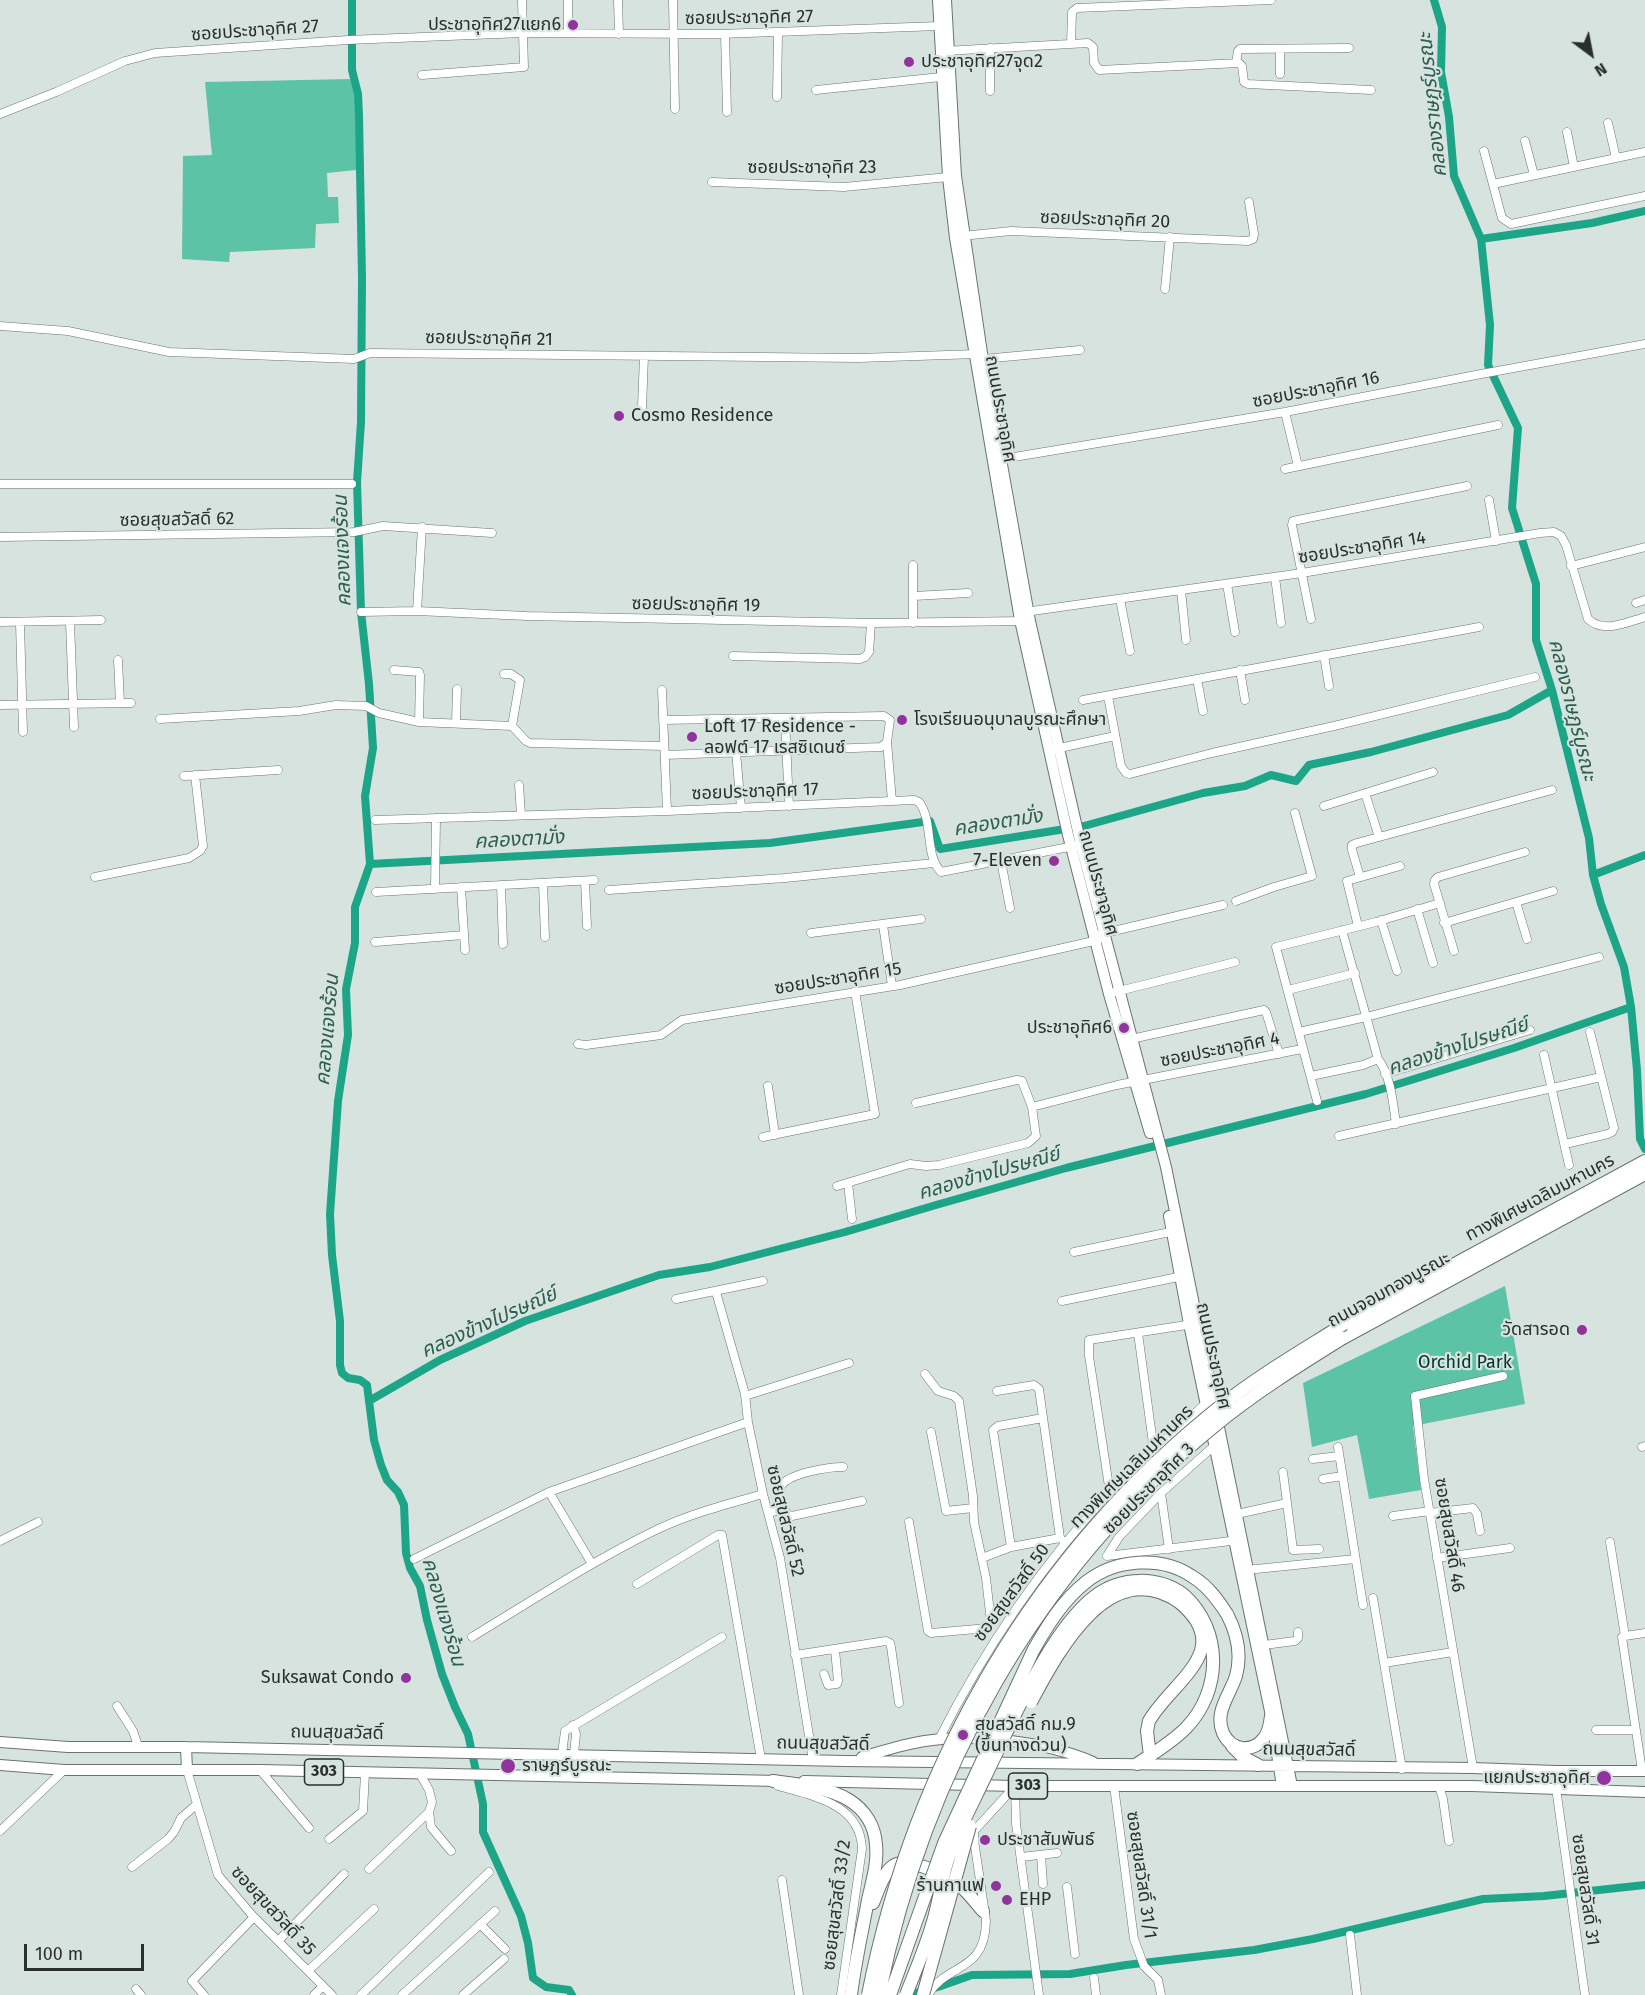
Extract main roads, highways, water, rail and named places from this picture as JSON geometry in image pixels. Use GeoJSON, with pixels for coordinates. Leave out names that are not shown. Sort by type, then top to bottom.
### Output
{"type":"FeatureCollection","features":[{"type":"Feature","properties":{"kind":"highway","name":"ทางพิเศษเฉลิมมหานคร"},"geometry":{"type":"LineString","coordinates":[[868,1995],[885,1919],[903,1860],[929,1792],[956,1732],[984,1679],[1021,1621],[1071,1555],[1118,1502],[1188,1432],[1280,1364],[1344,1324],[1645,1161]]}},
{"type":"Feature","properties":{"kind":"highway","name":"ทางพิเศษเฉลิมมหานคร"},"geometry":{"type":"LineString","coordinates":[[879,1995],[890,1944],[912,1868],[932,1813],[961,1746],[998,1679],[1031,1627],[1080,1560],[1125,1510],[1213,1427],[1298,1366],[1343,1338],[1640,1174]]}},
{"type":"Feature","properties":{"kind":"highway"},"geometry":{"type":"LineString","coordinates":[[890,1995],[932,1875],[956,1815],[1033,1651],[1065,1602],[1085,1583],[1108,1569],[1135,1563],[1153,1563],[1179,1569],[1208,1589],[1227,1614],[1237,1637],[1239,1657],[1236,1676],[1221,1715],[1221,1725],[1226,1738],[1237,1752],[1258,1766]]}},
{"type":"Feature","properties":{"kind":"highway"},"geometry":{"type":"LineString","coordinates":[[906,1995],[934,1918],[945,1868],[955,1842],[1027,1692],[1061,1635],[1088,1601],[1114,1586],[1132,1581],[1150,1581],[1168,1585],[1182,1598],[1197,1607],[1209,1629],[1213,1655],[1211,1682],[1194,1719],[1173,1740],[1137,1764]]}},
{"type":"Feature","properties":{"kind":"highway"},"geometry":{"type":"LineString","coordinates":[[927,1993],[968,1832],[1017,1729],[1056,1659],[1090,1612],[1117,1594],[1135,1590],[1149,1590],[1182,1598],[1202,1638],[1200,1653],[1192,1670],[1149,1721],[1147,1731],[1150,1756]]}},
{"type":"Feature","properties":{"kind":"highway"},"geometry":{"type":"LineString","coordinates":[[1226,1738],[1239,1748],[1250,1748],[1267,1734],[1271,1716]]}},
{"type":"Feature","properties":{"kind":"highway"},"geometry":{"type":"LineString","coordinates":[[773,1781],[836,1794],[847,1799],[865,1814],[874,1834],[876,1855],[850,1995]]}},
{"type":"Feature","properties":{"kind":"highway"},"geometry":{"type":"LineString","coordinates":[[864,1920],[890,1868],[905,1863],[919,1866],[956,1882],[983,1911]]}},
{"type":"Feature","properties":{"kind":"main road","name":"ถนนประชาอุทิศ"},"geometry":{"type":"LineString","coordinates":[[938,0],[956,176],[959,237]]}},
{"type":"Feature","properties":{"kind":"main road","name":"ถนนประชาอุทิศ"},"geometry":{"type":"LineString","coordinates":[[946,0],[941,77],[948,177],[1024,617],[1075,840],[1114,992],[1158,1146],[1214,1446],[1239,1541],[1271,1716],[1285,1766]]}},
{"type":"Feature","properties":{"kind":"main road","name":"ถนนประชาอุทิศ"},"geometry":{"type":"LineString","coordinates":[[1114,992],[1131,1039],[1139,1081]]}},
{"type":"Feature","properties":{"kind":"main road","name":"ถนนประชาอุทิศ"},"geometry":{"type":"LineString","coordinates":[[1193,1324],[1217,1416],[1237,1514],[1239,1541]]}},
{"type":"Feature","properties":{"kind":"main road","name":"ถนนประชาอุทิศ"},"geometry":{"type":"LineString","coordinates":[[1245,1571],[1264,1645],[1285,1766]]}},
{"type":"Feature","properties":{"kind":"main road"},"geometry":{"type":"LineString","coordinates":[[845,1761],[924,1741],[956,1738],[1001,1740],[1052,1747],[1099,1764]]}},
{"type":"Feature","properties":{"kind":"main road","name":"ถนนสุขสวัสดิ์"},"geometry":{"type":"LineString","coordinates":[[0,1742],[68,1747],[138,1746],[845,1761],[1644,1771]]}},
{"type":"Feature","properties":{"kind":"main road"},"geometry":{"type":"LineString","coordinates":[[186,1747],[187,1770]]}},
{"type":"Feature","properties":{"kind":"main road","name":"ถนนสุขสวัสดิ์"},"geometry":{"type":"LineString","coordinates":[[0,1766],[64,1770],[260,1770],[1015,1786],[1439,1786],[1645,1792]]}},
{"type":"Feature","properties":{"kind":"main road"},"geometry":{"type":"LineString","coordinates":[[1285,1766],[1287,1786]]}},
{"type":"Feature","properties":{"kind":"waterway","name":"คลองแจงร้อน"},"geometry":{"type":"LineString","coordinates":[[352,0],[352,70],[358,94],[359,115],[362,278],[361,422],[357,482],[361,612],[373,748],[365,796],[370,864],[355,907],[355,943],[346,989],[348,1035],[338,1101],[330,1214],[332,1255],[340,1321],[340,1365],[342,1373],[348,1378],[360,1380],[367,1385],[374,1440],[381,1465],[387,1480],[398,1492],[404,1505],[406,1553],[410,1568],[420,1586],[442,1674],[468,1734],[483,1804],[483,1832],[521,1916],[533,1978],[546,1987],[569,1990],[572,1995]]}},
{"type":"Feature","properties":{"kind":"waterway","name":"คลองราษฎร์บูรณะ"},"geometry":{"type":"LineString","coordinates":[[1434,0],[1442,27],[1441,72],[1449,117],[1454,176],[1481,239],[1490,325],[1488,365],[1518,428],[1512,508],[1536,584],[1536,640],[1552,690],[1589,838],[1593,875],[1624,967],[1631,1007],[1637,1070],[1640,1139],[1645,1149]]}},
{"type":"Feature","properties":{"kind":"waterway"},"geometry":{"type":"LineString","coordinates":[[1481,239],[1592,223],[1645,211]]}},
{"type":"Feature","properties":{"kind":"waterway","name":"คลองตามั่ง"},"geometry":{"type":"LineString","coordinates":[[370,864],[770,843],[930,821],[940,849],[1084,826],[1203,793],[1245,786],[1271,775],[1296,781],[1309,765],[1371,752],[1508,715],[1552,690]]}},
{"type":"Feature","properties":{"kind":"waterway"},"geometry":{"type":"LineString","coordinates":[[1593,875],[1645,855]]}},
{"type":"Feature","properties":{"kind":"waterway","name":"คลองข้างไปรษณีย์"},"geometry":{"type":"LineString","coordinates":[[369,1401],[440,1360],[525,1321],[659,1275],[710,1267],[845,1232],[1066,1168],[1366,1094],[1514,1048],[1631,1007]]}},
{"type":"Feature","properties":{"kind":"waterway"},"geometry":{"type":"LineString","coordinates":[[908,1995],[972,1975],[1070,1974],[1254,1950],[1313,1939],[1483,1899],[1544,1896],[1645,1885]]}},
{"type":"Feature","properties":{"kind":"place","name":"ประชาอุทิศ27แยก6"},"geometry":{"type":"Point","coordinates":[573,25]}},
{"type":"Feature","properties":{"kind":"place","name":"ประชาอุทิศ27จุด2"},"geometry":{"type":"Point","coordinates":[909,62]}},
{"type":"Feature","properties":{"kind":"place","name":"Cosmo Residence"},"geometry":{"type":"Point","coordinates":[619,416]}},
{"type":"Feature","properties":{"kind":"place","name":"โรงเรียนอนุบาลบูรณะศึกษา"},"geometry":{"type":"Point","coordinates":[902,720]}},
{"type":"Feature","properties":{"kind":"place","name":"Loft 17 Residence - ลอฟต์ 17 เรสซิเดนซ์"},"geometry":{"type":"Point","coordinates":[692,737]}},
{"type":"Feature","properties":{"kind":"place","name":"7-Eleven"},"geometry":{"type":"Point","coordinates":[1054,861]}},
{"type":"Feature","properties":{"kind":"place","name":"ประชาอุทิศ6"},"geometry":{"type":"Point","coordinates":[1124,1028]}},
{"type":"Feature","properties":{"kind":"place","name":"วัดสารอด"},"geometry":{"type":"Point","coordinates":[1582,1330]}},
{"type":"Feature","properties":{"kind":"place","name":"Suksawat Condo"},"geometry":{"type":"Point","coordinates":[406,1678]}},
{"type":"Feature","properties":{"kind":"place","name":"สุขสวัสดิ์ กม.9 (ขึ้นทางด่วน)"},"geometry":{"type":"Point","coordinates":[963,1735]}},
{"type":"Feature","properties":{"kind":"place","name":"ราษฎร์บูรณะ"},"geometry":{"type":"Point","coordinates":[508,1766]}},
{"type":"Feature","properties":{"kind":"place","name":"แยกประชาอุทิศ"},"geometry":{"type":"Point","coordinates":[1604,1778]}},
{"type":"Feature","properties":{"kind":"place","name":"ประชาสัมพันธ์"},"geometry":{"type":"Point","coordinates":[985,1840]}},
{"type":"Feature","properties":{"kind":"place","name":"ร้านกาแฟ"},"geometry":{"type":"Point","coordinates":[996,1886]}},
{"type":"Feature","properties":{"kind":"place","name":"EHP"},"geometry":{"type":"Point","coordinates":[1007,1900]}},
{"type":"Feature","properties":{"kind":"park label","name":"Orchid Park"},"geometry":{"type":"Point","coordinates":[1465,1363]}}]}
